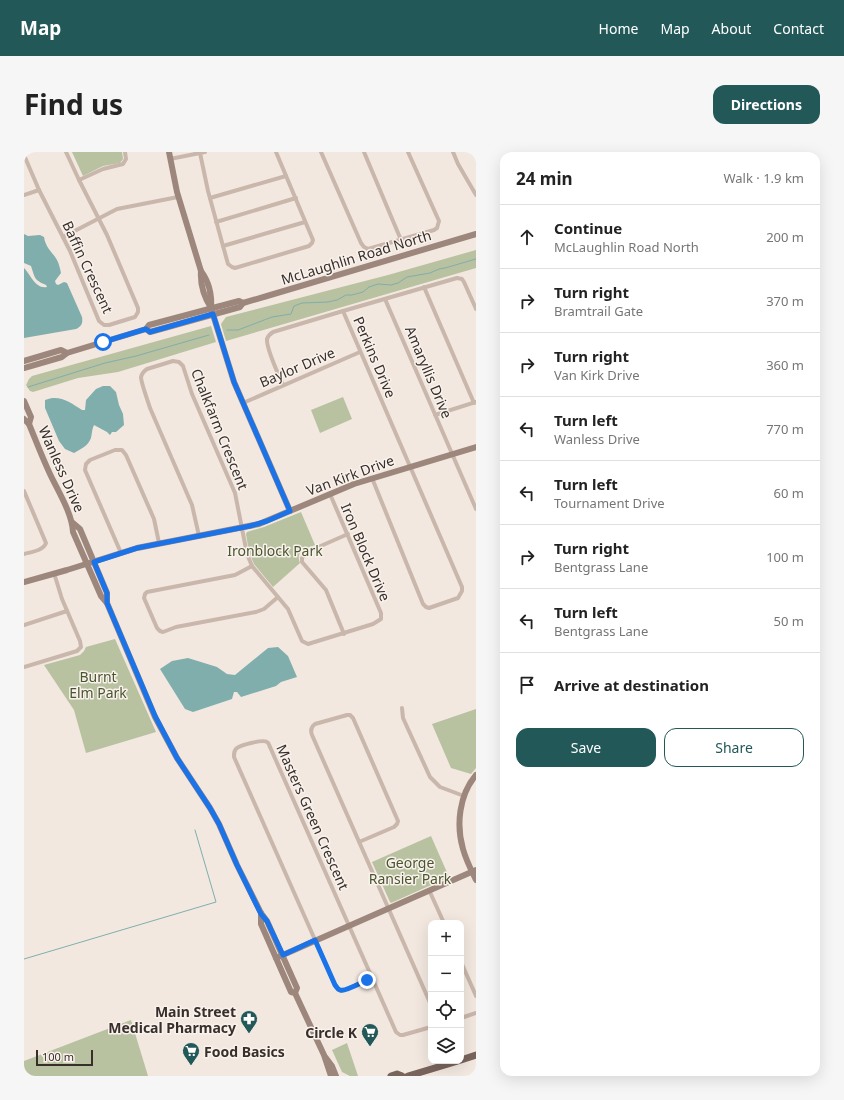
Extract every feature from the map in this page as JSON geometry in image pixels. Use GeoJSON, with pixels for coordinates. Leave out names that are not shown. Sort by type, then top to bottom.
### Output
{"type":"FeatureCollection","features":[{"type":"Feature","properties":{"kind":"main road"},"geometry":{"type":"LineString","coordinates":[[169,152],[178,197],[201,272],[206,278],[212,299],[212,311],[231,374],[290,511]]}},
{"type":"Feature","properties":{"kind":"main road","name":"McLaughlin Road North"},"geometry":{"type":"LineString","coordinates":[[24,368],[146,329],[150,332],[212,311],[240,307],[243,303],[476,234]]}},
{"type":"Feature","properties":{"kind":"main road","name":"McLaughlin Road North"},"geometry":{"type":"LineString","coordinates":[[24,361],[61,350],[67,353]]}},
{"type":"Feature","properties":{"kind":"main road","name":"Wanless Drive"},"geometry":{"type":"LineString","coordinates":[[24,401],[31,417],[29,424]]}},
{"type":"Feature","properties":{"kind":"main road","name":"Wanless Drive"},"geometry":{"type":"LineString","coordinates":[[24,419],[29,424],[73,523],[73,532],[101,596],[107,603],[155,716],[177,758],[219,824],[237,865],[261,914],[267,921],[283,955],[297,988],[295,994]]}},
{"type":"Feature","properties":{"kind":"main road","name":"Van Kirk Drive"},"geometry":{"type":"LineString","coordinates":[[24,582],[137,548],[259,524],[354,484],[476,447]]}},
{"type":"Feature","properties":{"kind":"main road","name":"Wanless Drive"},"geometry":{"type":"LineString","coordinates":[[73,523],[80,529],[107,593],[107,603]]}},
{"type":"Feature","properties":{"kind":"main road"},"geometry":{"type":"LineString","coordinates":[[476,775],[464,796],[460,815],[460,836],[463,850],[474,870],[476,880]]}},
{"type":"Feature","properties":{"kind":"main road"},"geometry":{"type":"LineString","coordinates":[[276,958],[474,870]]}},
{"type":"Feature","properties":{"kind":"main road","name":"Wanless Drive"},"geometry":{"type":"LineString","coordinates":[[261,914],[261,924],[291,992],[295,994],[324,1055],[331,1076]]}},
{"type":"Feature","properties":{"kind":"main road"},"geometry":{"type":"LineString","coordinates":[[464,1059],[476,1054]]}},
{"type":"Feature","properties":{"kind":"main road","name":"Wanless Drive"},"geometry":{"type":"LineString","coordinates":[[324,1055],[332,1066],[336,1076]]}},
{"type":"Feature","properties":{"kind":"main road"},"geometry":{"type":"LineString","coordinates":[[408,1076],[450,1064]]}},
{"type":"Feature","properties":{"kind":"main road"},"geometry":{"type":"LineString","coordinates":[[391,1076],[397,1074],[402,1076]]}},
{"type":"Feature","properties":{"kind":"street","name":"Baffin Crescent"},"geometry":{"type":"LineString","coordinates":[[24,155],[39,190],[63,237],[101,323],[104,325],[109,325],[135,317],[138,312],[138,308],[107,235],[66,152]]}},
{"type":"Feature","properties":{"kind":"street"},"geometry":{"type":"LineString","coordinates":[[79,180],[103,169],[122,164],[126,159],[124,152]]}},
{"type":"Feature","properties":{"kind":"street"},"geometry":{"type":"LineString","coordinates":[[170,159],[205,152]]}},
{"type":"Feature","properties":{"kind":"street"},"geometry":{"type":"LineString","coordinates":[[200,153],[216,222],[228,264],[235,268],[311,245],[313,240],[276,152]]}},
{"type":"Feature","properties":{"kind":"street"},"geometry":{"type":"LineString","coordinates":[[321,152],[362,246],[366,249],[401,240],[437,228],[439,221],[408,152]]}},
{"type":"Feature","properties":{"kind":"street"},"geometry":{"type":"LineString","coordinates":[[364,152],[401,240]]}},
{"type":"Feature","properties":{"kind":"street"},"geometry":{"type":"LineString","coordinates":[[454,152],[458,164],[476,195]]}},
{"type":"Feature","properties":{"kind":"street"},"geometry":{"type":"LineString","coordinates":[[210,198],[286,176]]}},
{"type":"Feature","properties":{"kind":"street"},"geometry":{"type":"LineString","coordinates":[[24,195],[39,190]]}},
{"type":"Feature","properties":{"kind":"street"},"geometry":{"type":"LineString","coordinates":[[63,237],[117,209],[178,197]]}},
{"type":"Feature","properties":{"kind":"street"},"geometry":{"type":"LineString","coordinates":[[216,222],[296,198]]}},
{"type":"Feature","properties":{"kind":"street"},"geometry":{"type":"LineString","coordinates":[[223,246],[305,222]]}},
{"type":"Feature","properties":{"kind":"street"},"geometry":{"type":"LineString","coordinates":[[343,311],[457,278],[462,279],[464,282],[476,309]]}},
{"type":"Feature","properties":{"kind":"street"},"geometry":{"type":"LineString","coordinates":[[424,287],[475,403],[435,414]]}},
{"type":"Feature","properties":{"kind":"street","name":"Amaryllis Drive"},"geometry":{"type":"LineString","coordinates":[[385,299],[476,509]]}},
{"type":"Feature","properties":{"kind":"street","name":"Perkins Drive"},"geometry":{"type":"LineString","coordinates":[[283,385],[273,362],[267,341],[269,334],[343,311],[462,588],[462,592],[458,598],[429,608],[426,607],[372,478]]}},
{"type":"Feature","properties":{"kind":"street","name":"Baylor Drive"},"geometry":{"type":"LineString","coordinates":[[243,403],[360,352]]}},
{"type":"Feature","properties":{"kind":"street","name":"Chalkfarm Crescent"},"geometry":{"type":"LineString","coordinates":[[199,536],[194,509],[150,408],[141,379],[142,374],[147,368],[173,361],[179,362],[182,366],[192,394],[235,493],[242,528]]}},
{"type":"Feature","properties":{"kind":"street"},"geometry":{"type":"LineString","coordinates":[[121,553],[85,470],[86,464],[90,460],[114,450],[123,451],[126,455],[154,519],[159,543]]}},
{"type":"Feature","properties":{"kind":"street"},"geometry":{"type":"LineString","coordinates":[[24,491],[46,543],[43,548],[24,554]]}},
{"type":"Feature","properties":{"kind":"street","name":"Iron Block Drive"},"geometry":{"type":"LineString","coordinates":[[242,528],[247,554],[252,566],[291,614],[300,638],[304,643],[310,644],[373,624],[380,619],[381,613],[330,494]]}},
{"type":"Feature","properties":{"kind":"street"},"geometry":{"type":"LineString","coordinates":[[344,634],[324,586],[302,562],[302,558],[307,552],[348,534]]}},
{"type":"Feature","properties":{"kind":"street"},"geometry":{"type":"LineString","coordinates":[[252,566],[235,575],[147,592],[144,596],[145,600],[157,628],[165,631],[176,627],[256,612],[264,609],[278,597]]}},
{"type":"Feature","properties":{"kind":"street"},"geometry":{"type":"LineString","coordinates":[[24,667],[79,650],[81,647],[54,573]]}},
{"type":"Feature","properties":{"kind":"street"},"geometry":{"type":"LineString","coordinates":[[24,625],[68,611]]}},
{"type":"Feature","properties":{"kind":"street"},"geometry":{"type":"LineString","coordinates":[[402,708],[403,718],[430,777],[440,787],[464,796]]}},
{"type":"Feature","properties":{"kind":"street"},"geometry":{"type":"LineString","coordinates":[[359,842],[394,827],[398,824],[398,821],[353,718],[350,715],[347,715],[315,724],[312,726],[311,732],[359,842],[428,999]]}},
{"type":"Feature","properties":{"kind":"street","name":"Masters Green Crescent"},"geometry":{"type":"LineString","coordinates":[[372,978],[342,990],[339,990],[335,985],[234,757],[234,753],[238,748],[262,740],[269,744],[396,1032],[403,1035],[428,1028]]}},
{"type":"Feature","properties":{"kind":"street"},"geometry":{"type":"LineString","coordinates":[[430,890],[443,920]]}},
{"type":"Feature","properties":{"kind":"street"},"geometry":{"type":"LineString","coordinates":[[464,969],[476,996]]}},
{"type":"Feature","properties":{"kind":"street"},"geometry":{"type":"LineString","coordinates":[[464,1017],[476,1013]]}},
{"type":"Feature","properties":{"kind":"green space"},"geometry":{"type":"Polygon","coordinates":[[[72,152],[122,152],[123,159],[120,163],[103,166],[83,176],[72,152]]]}},
{"type":"Feature","properties":{"kind":"green space"},"geometry":{"type":"Polygon","coordinates":[[[476,250],[476,268],[226,341],[221,324],[226,317],[388,275],[476,250]]]}},
{"type":"Feature","properties":{"kind":"green space"},"geometry":{"type":"Polygon","coordinates":[[[211,326],[216,342],[118,372],[78,378],[33,392],[30,391],[26,385],[32,376],[211,326]]]}},
{"type":"Feature","properties":{"kind":"green space"},"geometry":{"type":"Polygon","coordinates":[[[343,397],[352,419],[320,433],[311,410],[343,397]]]}},
{"type":"Feature","properties":{"kind":"green space","name":"Ironblock Park"},"geometry":{"type":"Polygon","coordinates":[[[301,512],[315,545],[300,553],[300,563],[273,587],[254,564],[249,552],[246,534],[247,532],[264,527],[301,512]]]}},
{"type":"Feature","properties":{"kind":"green space","name":"Burnt Elm Park"},"geometry":{"type":"Polygon","coordinates":[[[115,639],[156,732],[86,753],[74,710],[44,665],[80,655],[86,647],[115,639]]]}},
{"type":"Feature","properties":{"kind":"green space"},"geometry":{"type":"Polygon","coordinates":[[[476,709],[476,768],[471,774],[451,768],[432,724],[476,709]]]}},
{"type":"Feature","properties":{"kind":"green space","name":"George Ransier Park"},"geometry":{"type":"Polygon","coordinates":[[[431,836],[449,877],[391,903],[372,862],[431,836]]]}},
{"type":"Feature","properties":{"kind":"green space"},"geometry":{"type":"Polygon","coordinates":[[[131,1020],[148,1076],[24,1076],[24,1061],[131,1020]]]}},
{"type":"Feature","properties":{"kind":"green space"},"geometry":{"type":"Polygon","coordinates":[[[347,1043],[358,1076],[350,1076],[342,1072],[332,1050],[347,1043]]]}},
{"type":"Feature","properties":{"kind":"water"},"geometry":{"type":"Polygon","coordinates":[[[24,234],[28,236],[40,235],[44,237],[46,244],[57,260],[60,268],[61,273],[55,281],[56,284],[58,285],[64,282],[67,283],[82,317],[82,324],[80,327],[24,338],[24,268],[36,284],[47,287],[39,282],[33,273],[31,266],[24,263],[24,234]]]}},
{"type":"Feature","properties":{"kind":"water"},"geometry":{"type":"Polygon","coordinates":[[[103,386],[110,386],[116,392],[123,414],[124,425],[116,432],[112,432],[110,435],[94,425],[91,438],[84,447],[74,453],[65,449],[59,441],[45,408],[45,400],[50,398],[60,398],[82,410],[85,410],[86,400],[96,389],[103,386]]]}},
{"type":"Feature","properties":{"kind":"water"},"geometry":{"type":"Polygon","coordinates":[[[278,647],[288,656],[297,677],[281,682],[276,686],[241,697],[237,692],[234,692],[232,699],[193,712],[185,709],[160,669],[172,661],[188,658],[217,667],[227,674],[235,675],[268,648],[278,647]]]}},
{"type":"Feature","properties":{"kind":"waterway"},"geometry":{"type":"LineString","coordinates":[[227,330],[238,330],[272,317],[291,314],[294,306],[302,303],[328,302],[337,300],[346,295],[363,292],[369,287],[378,284],[391,285],[398,283],[407,277],[430,273],[439,269],[476,259]]}},
{"type":"Feature","properties":{"kind":"waterway"},"geometry":{"type":"LineString","coordinates":[[28,387],[105,363],[136,356],[209,335]]}},
{"type":"Feature","properties":{"kind":"waterway"},"geometry":{"type":"LineString","coordinates":[[24,959],[216,902],[195,830]]}},
{"type":"Feature","properties":{"kind":"place","name":"Main Street Medical Pharmacy"},"geometry":{"type":"Point","coordinates":[249,1034]}},
{"type":"Feature","properties":{"kind":"place","name":"Circle K"},"geometry":{"type":"Point","coordinates":[370,1047]}},
{"type":"Feature","properties":{"kind":"place","name":"Food Basics"},"geometry":{"type":"Point","coordinates":[191,1066]}},
{"type":"Feature","properties":{"kind":"route"},"geometry":{"type":"LineString","coordinates":[[103,342],[146,329],[150,332],[213,314],[234,382],[290,511],[259,524],[137,548],[94,562],[107,593],[107,603],[155,716],[177,758],[219,824],[237,865],[261,914],[267,921],[283,955],[315,940],[335,985],[339,990],[346,989],[367,980]]}}]}
